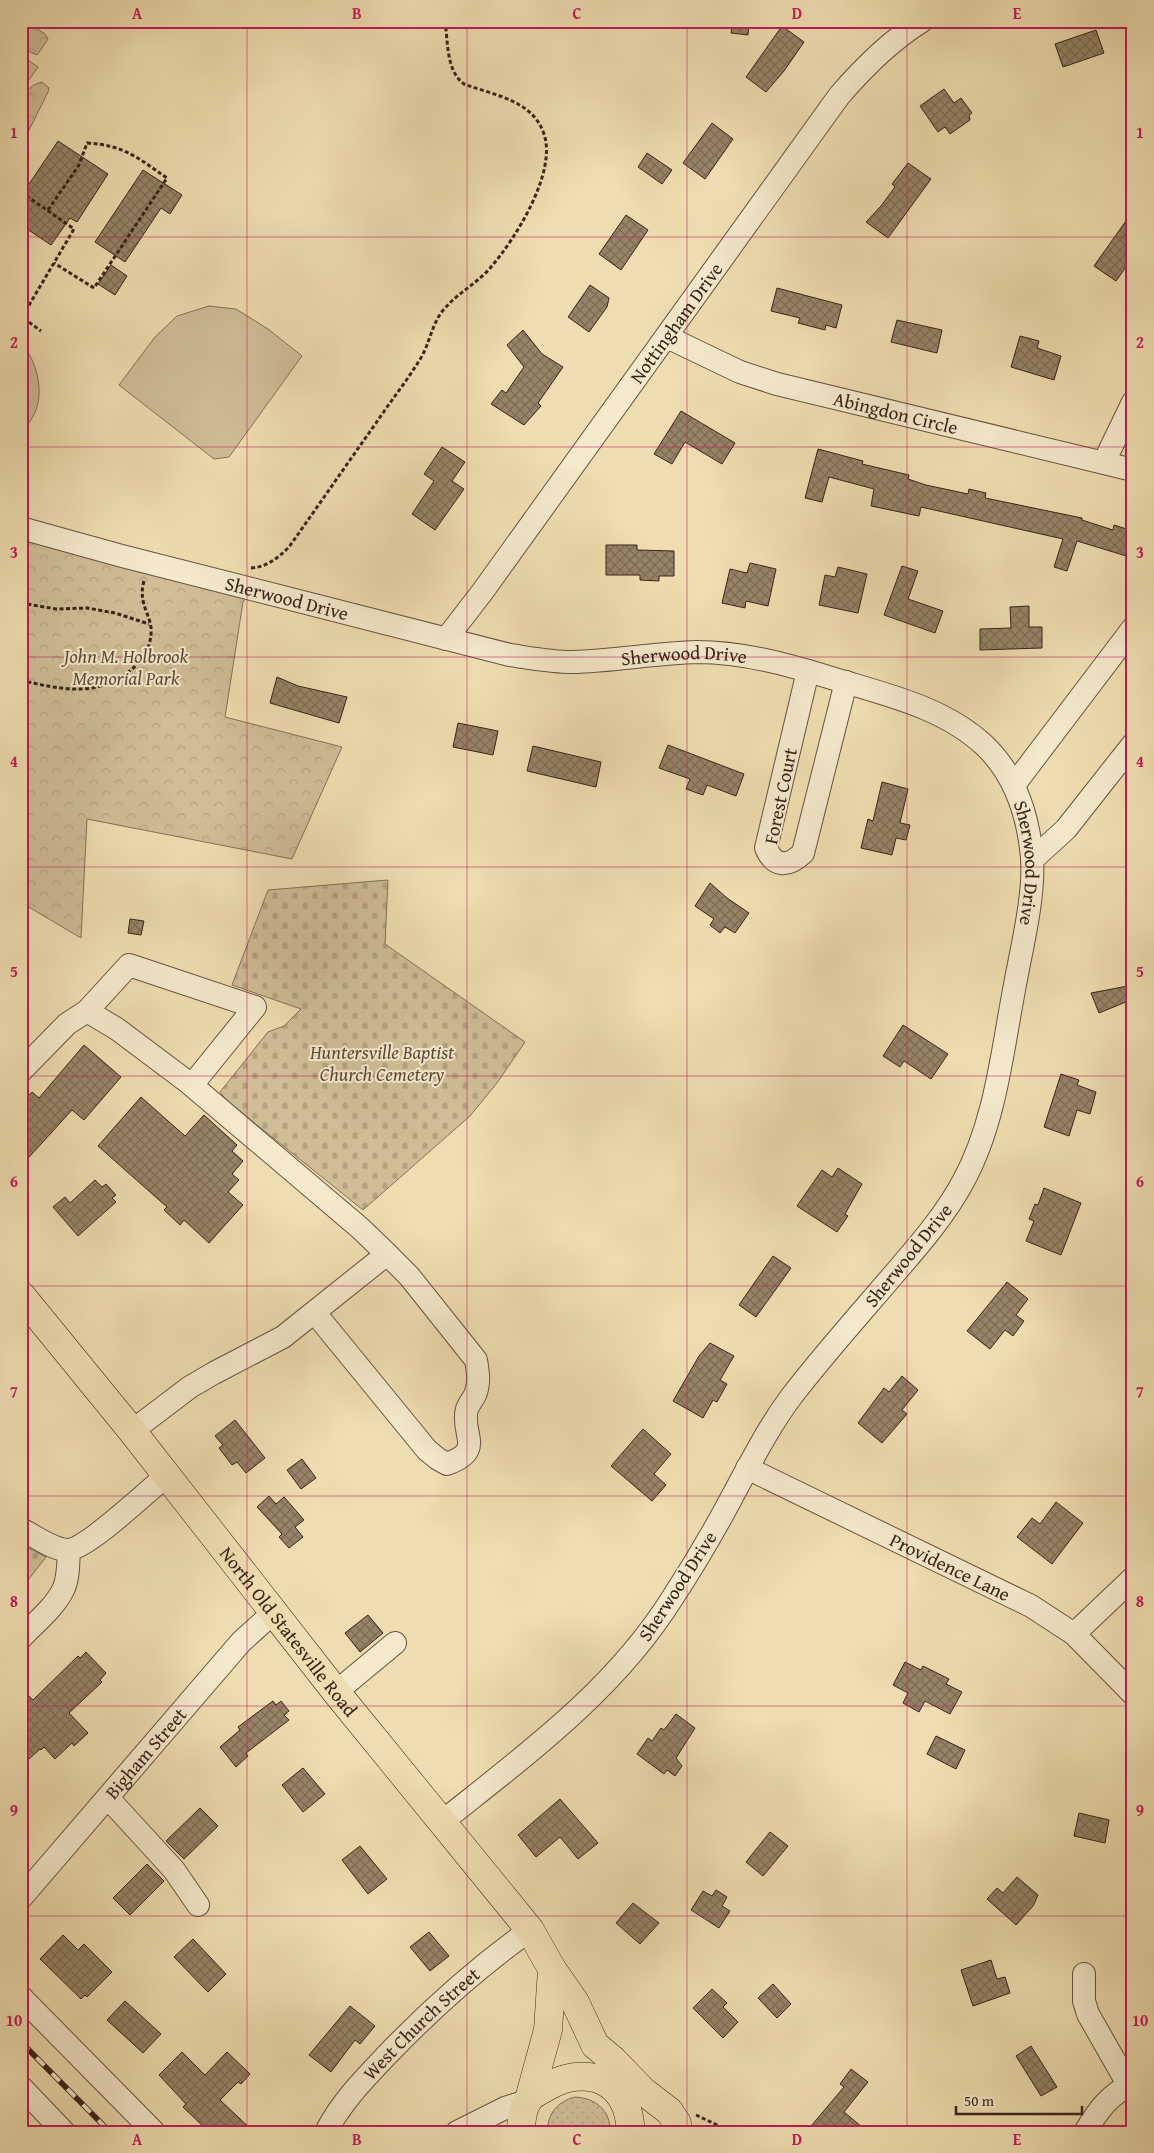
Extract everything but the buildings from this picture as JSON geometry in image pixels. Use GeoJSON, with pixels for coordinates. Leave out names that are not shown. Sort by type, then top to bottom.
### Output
{"type":"FeatureCollection","features":[{"type":"Feature","properties":{"kind":"main road","name":"North Old Statesville Road"},"geometry":{"type":"LineString","coordinates":[[21,1295],[132,1432],[336,1692],[530,1930],[552,1969],[575,2002],[595,2045],[595,2057],[615,2089],[655,2117],[684,2127]]}},
{"type":"Feature","properties":{"kind":"main road"},"geometry":{"type":"LineString","coordinates":[[522,2132],[522,2115],[548,2030],[552,1969]]}},
{"type":"Feature","properties":{"kind":"main road","name":"North Old Statesville Road"},"geometry":{"type":"LineString","coordinates":[[595,2045],[613,2060],[642,2091],[669,2112],[684,2127]]}},
{"type":"Feature","properties":{"kind":"main road"},"geometry":{"type":"LineString","coordinates":[[528,2100],[556,2081],[572,2076],[592,2077],[615,2089],[629,2115],[630,2132]]}},
{"type":"Feature","properties":{"kind":"street","name":"Nottingham Drive"},"geometry":{"type":"LineString","coordinates":[[446,639],[839,96],[862,70],[897,39],[922,21]]}},
{"type":"Feature","properties":{"kind":"street","name":"Abingdon Circle"},"geometry":{"type":"LineString","coordinates":[[667,336],[740,372],[777,384],[1133,470]]}},
{"type":"Feature","properties":{"kind":"street"},"geometry":{"type":"LineString","coordinates":[[1104,462],[1133,402]]}},
{"type":"Feature","properties":{"kind":"street","name":"Sherwood Drive"},"geometry":{"type":"LineString","coordinates":[[21,528],[122,556],[510,655],[541,660],[573,662],[705,652],[723,653],[767,661],[846,682],[900,699],[947,718],[970,734],[986,747],[1004,768],[1014,785],[1026,820],[1032,860],[1032,887],[997,1077],[986,1126],[964,1180],[944,1214],[815,1366],[773,1423],[672,1600],[638,1645],[604,1686],[577,1712],[528,1754],[443,1821]]}},
{"type":"Feature","properties":{"kind":"street"},"geometry":{"type":"LineString","coordinates":[[1014,785],[1133,628]]}},
{"type":"Feature","properties":{"kind":"street","name":"Forest Court"},"geometry":{"type":"LineString","coordinates":[[808,671],[766,848],[771,859],[782,864],[795,861],[803,853],[846,682]]}},
{"type":"Feature","properties":{"kind":"street"},"geometry":{"type":"LineString","coordinates":[[1032,860],[1066,829],[1133,744]]}},
{"type":"Feature","properties":{"kind":"street"},"geometry":{"type":"LineString","coordinates":[[21,1071],[67,1024],[87,1011],[129,965],[255,1008],[192,1085]]}},
{"type":"Feature","properties":{"kind":"street"},"geometry":{"type":"LineString","coordinates":[[87,1011],[117,1029],[192,1085],[360,1228],[408,1276],[476,1360],[479,1376],[476,1394],[467,1409],[470,1439],[468,1450],[459,1460],[447,1464],[438,1460],[427,1450],[315,1313]]}},
{"type":"Feature","properties":{"kind":"street"},"geometry":{"type":"LineString","coordinates":[[132,1432],[190,1387],[283,1337],[387,1254]]}},
{"type":"Feature","properties":{"kind":"street","name":"Providence Lane"},"geometry":{"type":"LineString","coordinates":[[747,1468],[1031,1606],[1074,1634],[1133,1694]]}},
{"type":"Feature","properties":{"kind":"street"},"geometry":{"type":"LineString","coordinates":[[21,1529],[51,1545],[69,1550],[76,1549],[166,1476]]}},
{"type":"Feature","properties":{"kind":"street"},"geometry":{"type":"LineString","coordinates":[[21,1638],[54,1604],[64,1589],[68,1573],[69,1550]]}},
{"type":"Feature","properties":{"kind":"street"},"geometry":{"type":"LineString","coordinates":[[1074,1634],[1133,1578]]}},
{"type":"Feature","properties":{"kind":"street","name":"Bigham Street"},"geometry":{"type":"LineString","coordinates":[[21,1898],[241,1642],[274,1612]]}},
{"type":"Feature","properties":{"kind":"street"},"geometry":{"type":"LineString","coordinates":[[336,1692],[395,1643]]}},
{"type":"Feature","properties":{"kind":"street"},"geometry":{"type":"LineString","coordinates":[[108,1798],[174,1870],[198,1905]]}},
{"type":"Feature","properties":{"kind":"street","name":"West Church Street"},"geometry":{"type":"LineString","coordinates":[[326,2132],[341,2107],[407,2034],[487,1962],[530,1930]]}},
{"type":"Feature","properties":{"kind":"street"},"geometry":{"type":"LineString","coordinates":[[1084,1974],[1084,2001],[1088,2014],[1131,2085],[1117,2092],[1103,2106],[1085,2132]]}},
{"type":"Feature","properties":{"kind":"street"},"geometry":{"type":"LineString","coordinates":[[21,1997],[154,2132]]}},
{"type":"Feature","properties":{"kind":"street"},"geometry":{"type":"LineString","coordinates":[[21,2087],[64,2132]]}},
{"type":"Feature","properties":{"kind":"street"},"geometry":{"type":"LineString","coordinates":[[457,2132],[505,2108],[528,2100]]}},
{"type":"Feature","properties":{"kind":"path"},"geometry":{"type":"LineString","coordinates":[[242,568],[259,567],[272,562],[289,547],[419,361],[441,313],[455,298],[491,268],[511,240],[530,208],[543,174],[546,152],[545,135],[539,122],[522,106],[464,84],[457,79],[451,65],[444,21]]}},
{"type":"Feature","properties":{"kind":"path"},"geometry":{"type":"LineString","coordinates":[[48,210],[79,165],[87,143],[108,144],[123,149],[167,178],[94,288],[54,263]]}},
{"type":"Feature","properties":{"kind":"path"},"geometry":{"type":"LineString","coordinates":[[21,192],[74,229],[22,317],[41,331]]}},
{"type":"Feature","properties":{"kind":"path"},"geometry":{"type":"LineString","coordinates":[[21,680],[56,688],[80,690],[114,681],[130,671],[143,657],[152,631],[142,597],[145,579]]}},
{"type":"Feature","properties":{"kind":"path"},"geometry":{"type":"LineString","coordinates":[[21,603],[56,609],[87,608],[115,613],[149,624]]}},
{"type":"Feature","properties":{"kind":"green space"},"geometry":{"type":"Polygon","coordinates":[[[21,21],[25,21],[45,34],[48,39],[37,55],[21,48],[21,21]]]}},
{"type":"Feature","properties":{"kind":"green space"},"geometry":{"type":"Polygon","coordinates":[[[21,55],[38,67],[21,91],[21,55]]]}},
{"type":"Feature","properties":{"kind":"green space"},"geometry":{"type":"Polygon","coordinates":[[[42,82],[49,88],[48,92],[21,146],[20,117],[23,99],[26,92],[42,82]]]}},
{"type":"Feature","properties":{"kind":"green space"},"geometry":{"type":"Polygon","coordinates":[[[209,306],[236,309],[268,329],[302,356],[229,457],[214,459],[119,385],[155,337],[177,316],[209,306]]]}},
{"type":"Feature","properties":{"kind":"green space"},"geometry":{"type":"Polygon","coordinates":[[[21,343],[31,357],[39,384],[39,393],[35,413],[21,434],[21,343]]]}},
{"type":"Feature","properties":{"kind":"green space","name":"John M. Holbrook Memorial Park"},"geometry":{"type":"Polygon","coordinates":[[[21,528],[253,589],[243,602],[225,717],[342,747],[292,859],[87,819],[81,938],[27,906],[21,913],[21,528]]]}},
{"type":"Feature","properties":{"kind":"green space","name":"Huntersville Baptist Church Cemetery"},"geometry":{"type":"Polygon","coordinates":[[[388,880],[385,944],[525,1042],[497,1083],[470,1116],[363,1210],[227,1101],[220,1092],[268,1032],[284,1026],[301,1009],[232,985],[268,890],[388,880]]]}},
{"type":"Feature","properties":{"kind":"green space"},"geometry":{"type":"Polygon","coordinates":[[[21,1544],[46,1557],[21,1589],[21,1544]]]}},
{"type":"Feature","properties":{"kind":"green space"},"geometry":{"type":"Polygon","coordinates":[[[575,2097],[595,2103],[605,2112],[610,2124],[610,2132],[547,2132],[549,2119],[558,2105],[575,2097]]]}},
{"type":"Feature","properties":{"kind":"railway"},"geometry":{"type":"LineString","coordinates":[[21,2042],[110,2132]]}}]}
